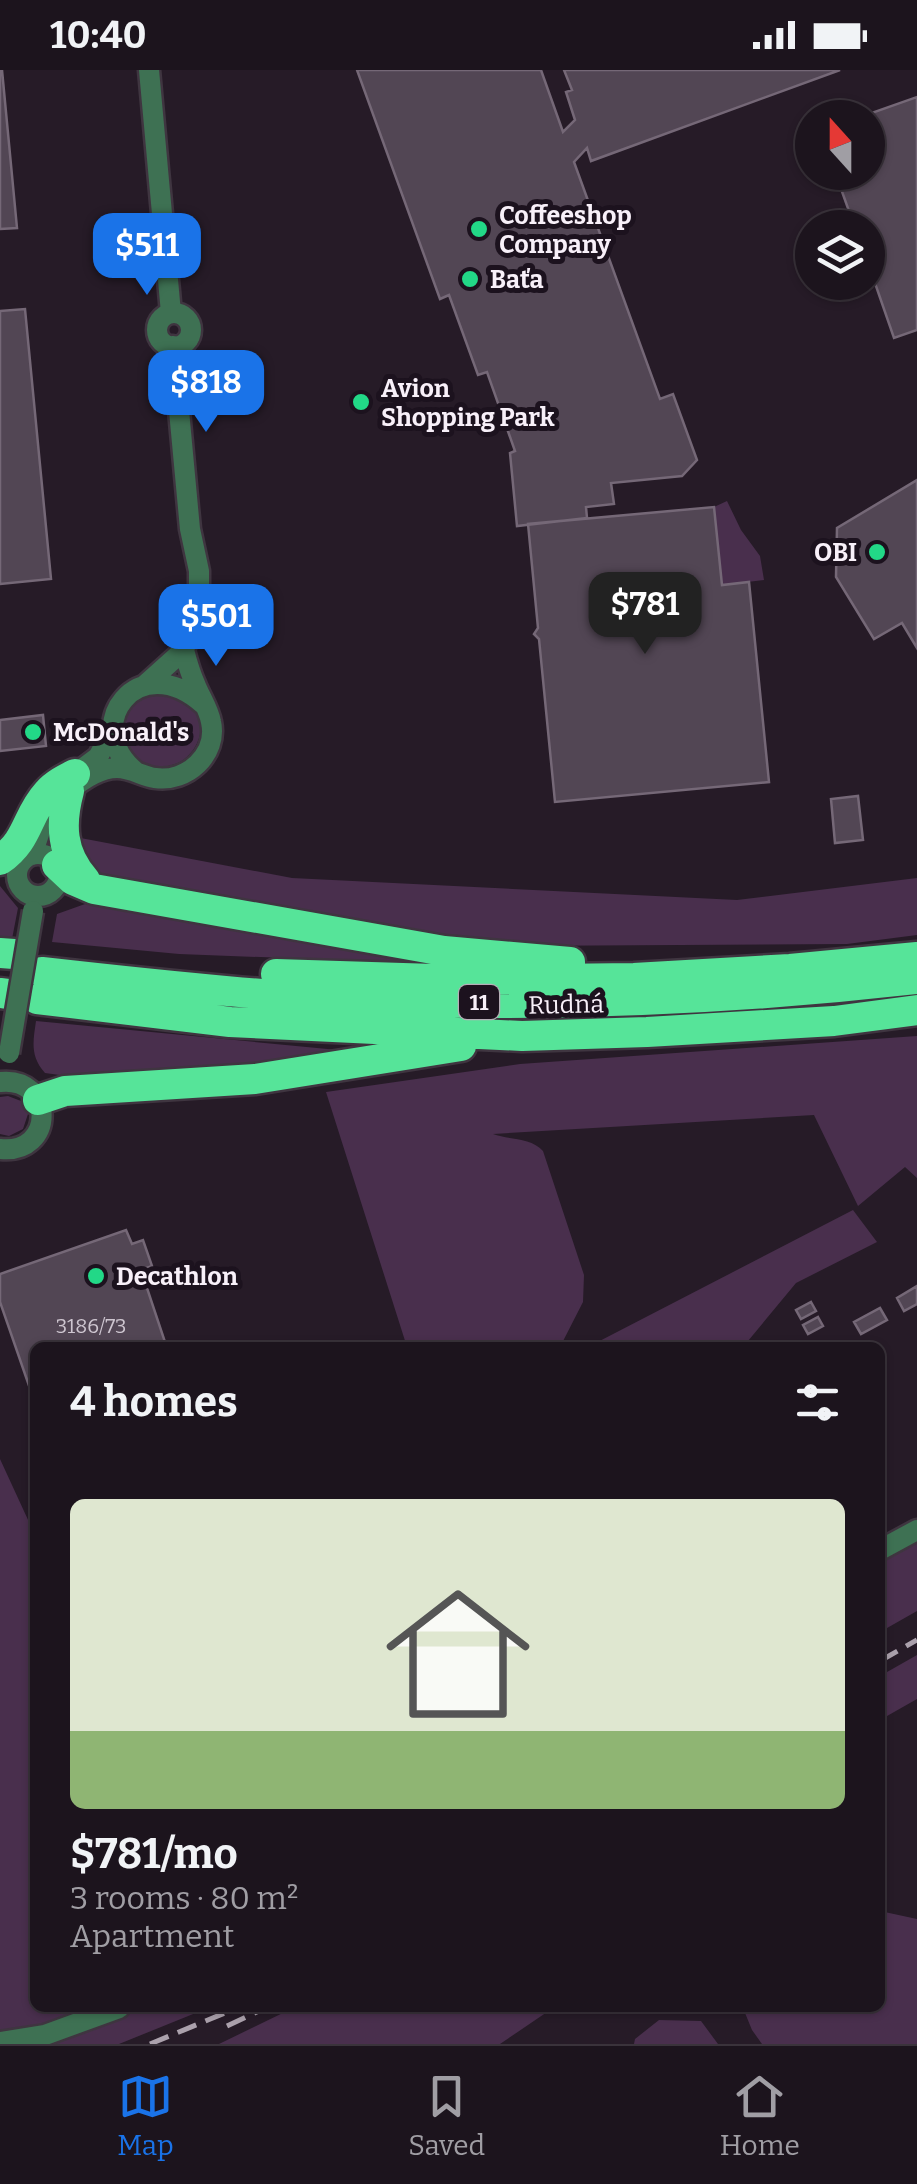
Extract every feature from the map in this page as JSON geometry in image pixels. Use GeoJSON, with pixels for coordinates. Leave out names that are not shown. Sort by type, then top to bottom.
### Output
{"type":"FeatureCollection","features":[{"type":"Feature","properties":{"kind":"highway"},"geometry":{"type":"LineString","coordinates":[[94,889],[71,862],[66,847],[63,812],[72,783],[59,782],[45,795],[11,852],[94,889],[444,951],[641,968],[790,969]]}},
{"type":"Feature","properties":{"kind":"highway"},"geometry":{"type":"LineString","coordinates":[[18,973],[126,969],[466,980],[634,978],[917,957]]}},
{"type":"Feature","properties":{"kind":"highway","name":"Rudná"},"geometry":{"type":"LineString","coordinates":[[18,973],[413,1002],[624,1002],[817,991],[917,980]]}},
{"type":"Feature","properties":{"kind":"highway","name":"Rudná"},"geometry":{"type":"LineString","coordinates":[[18,973],[230,1022],[522,1036],[834,1021],[917,1010]]}},
{"type":"Feature","properties":{"kind":"highway"},"geometry":{"type":"LineString","coordinates":[[38,1100],[65,1092],[254,1079],[522,1036]]}},
{"type":"Feature","properties":{"kind":"street"},"geometry":{"type":"LineString","coordinates":[[136,772],[118,750],[114,728],[119,706],[184,650],[200,584],[190,529],[173,346],[185,342],[190,330],[186,318],[171,313],[149,70]]}},
{"type":"Feature","properties":{"kind":"street"},"geometry":{"type":"LineString","coordinates":[[72,783],[118,768],[164,778],[189,771],[199,763],[211,740],[212,728],[184,650]]}},
{"type":"Feature","properties":{"kind":"street"},"geometry":{"type":"LineString","coordinates":[[145,685],[168,684],[185,690],[204,704]]}},
{"type":"Feature","properties":{"kind":"street"},"geometry":{"type":"LineString","coordinates":[[35,904],[18,882],[18,870],[52,830],[72,783],[98,757],[114,728]]}},
{"type":"Feature","properties":{"kind":"street"},"geometry":{"type":"LineString","coordinates":[[0,1149],[17,1149],[34,1138],[42,1120],[38,1100],[26,1087],[4,1082],[35,904],[55,889],[60,877],[27,862]]}},
{"type":"Feature","properties":{"kind":"street"},"geometry":{"type":"LineString","coordinates":[[885,1547],[917,1530]]}},
{"type":"Feature","properties":{"kind":"street"},"geometry":{"type":"LineString","coordinates":[[0,2042],[45,2035],[107,2012]]}},
{"type":"Feature","properties":{"kind":"shaded area"},"geometry":{"type":"Polygon","coordinates":[[[727,501],[760,556],[764,580],[722,585],[714,507],[727,501]]]}},
{"type":"Feature","properties":{"kind":"shaded area"},"geometry":{"type":"Polygon","coordinates":[[[166,691],[190,706],[198,717],[198,742],[187,757],[172,765],[152,766],[133,760],[121,728],[129,709],[140,696],[166,691]]]}},
{"type":"Feature","properties":{"kind":"shaded area"},"geometry":{"type":"Polygon","coordinates":[[[70,836],[292,878],[737,900],[917,878],[917,935],[847,944],[502,946],[107,882],[88,872],[70,836]]]}},
{"type":"Feature","properties":{"kind":"shaded area"},"geometry":{"type":"Polygon","coordinates":[[[0,886],[18,908],[12,939],[0,937],[0,886]]]}},
{"type":"Feature","properties":{"kind":"shaded area"},"geometry":{"type":"Polygon","coordinates":[[[85,904],[420,963],[179,954],[52,942],[57,914],[85,904]]]}},
{"type":"Feature","properties":{"kind":"shaded area"},"geometry":{"type":"Polygon","coordinates":[[[36,1021],[359,1052],[73,1082],[67,1076],[45,1073],[40,1067],[34,1049],[36,1021]]]}},
{"type":"Feature","properties":{"kind":"shaded area"},"geometry":{"type":"Polygon","coordinates":[[[917,1036],[917,1178],[905,1167],[858,1206],[814,1115],[493,1134],[526,1141],[543,1151],[584,1275],[583,1302],[563,1342],[405,1342],[326,1092],[520,1064],[917,1036]]]}},
{"type":"Feature","properties":{"kind":"shaded area"},"geometry":{"type":"Polygon","coordinates":[[[0,1097],[21,1101],[28,1114],[23,1129],[9,1136],[0,1134],[0,1097]]]}},
{"type":"Feature","properties":{"kind":"shaded area"},"geometry":{"type":"Polygon","coordinates":[[[853,1210],[877,1242],[796,1283],[747,1342],[598,1342],[853,1210]]]}},
{"type":"Feature","properties":{"kind":"shaded area"},"geometry":{"type":"Polygon","coordinates":[[[0,1459],[30,1524],[30,2012],[198,2012],[119,2044],[0,2044],[0,1459]]]}},
{"type":"Feature","properties":{"kind":"shaded area"},"geometry":{"type":"Polygon","coordinates":[[[917,1543],[917,1611],[885,1629],[885,1560],[917,1543]]]}},
{"type":"Feature","properties":{"kind":"shaded area"},"geometry":{"type":"Polygon","coordinates":[[[917,1655],[917,1699],[885,1717],[885,1673],[917,1655]]]}},
{"type":"Feature","properties":{"kind":"shaded area"},"geometry":{"type":"Polygon","coordinates":[[[885,1912],[917,1919],[917,2044],[762,2044],[745,2012],[885,2012],[885,1912]]]}},
{"type":"Feature","properties":{"kind":"shaded area"},"geometry":{"type":"Polygon","coordinates":[[[285,2012],[547,2012],[500,2044],[219,2044],[285,2012]]]}},
{"type":"Feature","properties":{"kind":"shaded area"},"geometry":{"type":"Polygon","coordinates":[[[659,2020],[701,2021],[718,2044],[634,2044],[659,2020]]]}},
{"type":"Feature","properties":{"kind":"building"},"geometry":{"type":"Polygon","coordinates":[[[0,70],[17,228],[0,229],[0,70]]]}},
{"type":"Feature","properties":{"kind":"building"},"geometry":{"type":"Polygon","coordinates":[[[357,70],[541,70],[563,132],[575,120],[566,92],[572,90],[564,70],[840,70],[591,161],[587,148],[574,162],[660,399],[673,394],[697,460],[682,476],[611,483],[614,504],[586,507],[587,518],[517,526],[510,453],[515,451],[487,372],[478,375],[449,295],[440,299],[357,70]]]}},
{"type":"Feature","properties":{"kind":"building"},"geometry":{"type":"Polygon","coordinates":[[[917,97],[917,330],[894,338],[881,300],[885,300],[885,210],[849,210],[841,190],[885,190],[885,108],[917,97]]]}},
{"type":"Feature","properties":{"kind":"building"},"geometry":{"type":"Polygon","coordinates":[[[25,309],[51,579],[0,584],[0,311],[25,309]]]}},
{"type":"Feature","properties":{"kind":"building","name":"OBI"},"geometry":{"type":"Polygon","coordinates":[[[917,480],[917,648],[902,623],[874,639],[836,577],[837,528],[917,480]]]}},
{"type":"Feature","properties":{"kind":"building"},"geometry":{"type":"Polygon","coordinates":[[[714,507],[722,585],[749,582],[769,782],[555,802],[539,639],[534,634],[538,628],[528,524],[714,507]]]}},
{"type":"Feature","properties":{"kind":"building"},"geometry":{"type":"Polygon","coordinates":[[[43,715],[46,746],[0,751],[0,720],[43,715]]]}},
{"type":"Feature","properties":{"kind":"building"},"geometry":{"type":"Polygon","coordinates":[[[858,796],[863,840],[835,843],[831,799],[858,796]]]}},
{"type":"Feature","properties":{"kind":"building"},"geometry":{"type":"Polygon","coordinates":[[[126,1230],[132,1244],[143,1240],[152,1266],[141,1270],[165,1342],[30,1342],[30,1389],[0,1302],[0,1274],[126,1230]]]}},
{"type":"Feature","properties":{"kind":"building"},"geometry":{"type":"Polygon","coordinates":[[[917,1286],[917,1304],[904,1311],[897,1298],[917,1286]]]}},
{"type":"Feature","properties":{"kind":"building"},"geometry":{"type":"Polygon","coordinates":[[[811,1302],[816,1311],[801,1319],[796,1310],[811,1302]]]}},
{"type":"Feature","properties":{"kind":"building"},"geometry":{"type":"Polygon","coordinates":[[[880,1308],[887,1320],[861,1334],[854,1322],[880,1308]]]}},
{"type":"Feature","properties":{"kind":"building"},"geometry":{"type":"Polygon","coordinates":[[[818,1317],[823,1326],[808,1334],[803,1325],[818,1317]]]}},
{"type":"Feature","properties":{"kind":"railway"},"geometry":{"type":"LineString","coordinates":[[885,1658],[917,1640]]}},
{"type":"Feature","properties":{"kind":"railway"},"geometry":{"type":"LineString","coordinates":[[150,2044],[227,2012]]}},
{"type":"Feature","properties":{"kind":"railway"},"geometry":{"type":"LineString","coordinates":[[227,2026],[257,2012]]}},
{"type":"Feature","properties":{"kind":"place","name":"Coffeeshop Company"},"geometry":{"type":"Point","coordinates":[479,229]}},
{"type":"Feature","properties":{"kind":"place","name":"Baťa"},"geometry":{"type":"Point","coordinates":[470,279]}},
{"type":"Feature","properties":{"kind":"place","name":"Avion Shopping Park"},"geometry":{"type":"Point","coordinates":[361,402]}},
{"type":"Feature","properties":{"kind":"place","name":"OBI"},"geometry":{"type":"Point","coordinates":[877,552]}},
{"type":"Feature","properties":{"kind":"place","name":"McDonald's"},"geometry":{"type":"Point","coordinates":[33,732]}},
{"type":"Feature","properties":{"kind":"place","name":"Decathlon"},"geometry":{"type":"Point","coordinates":[96,1276]}}]}
